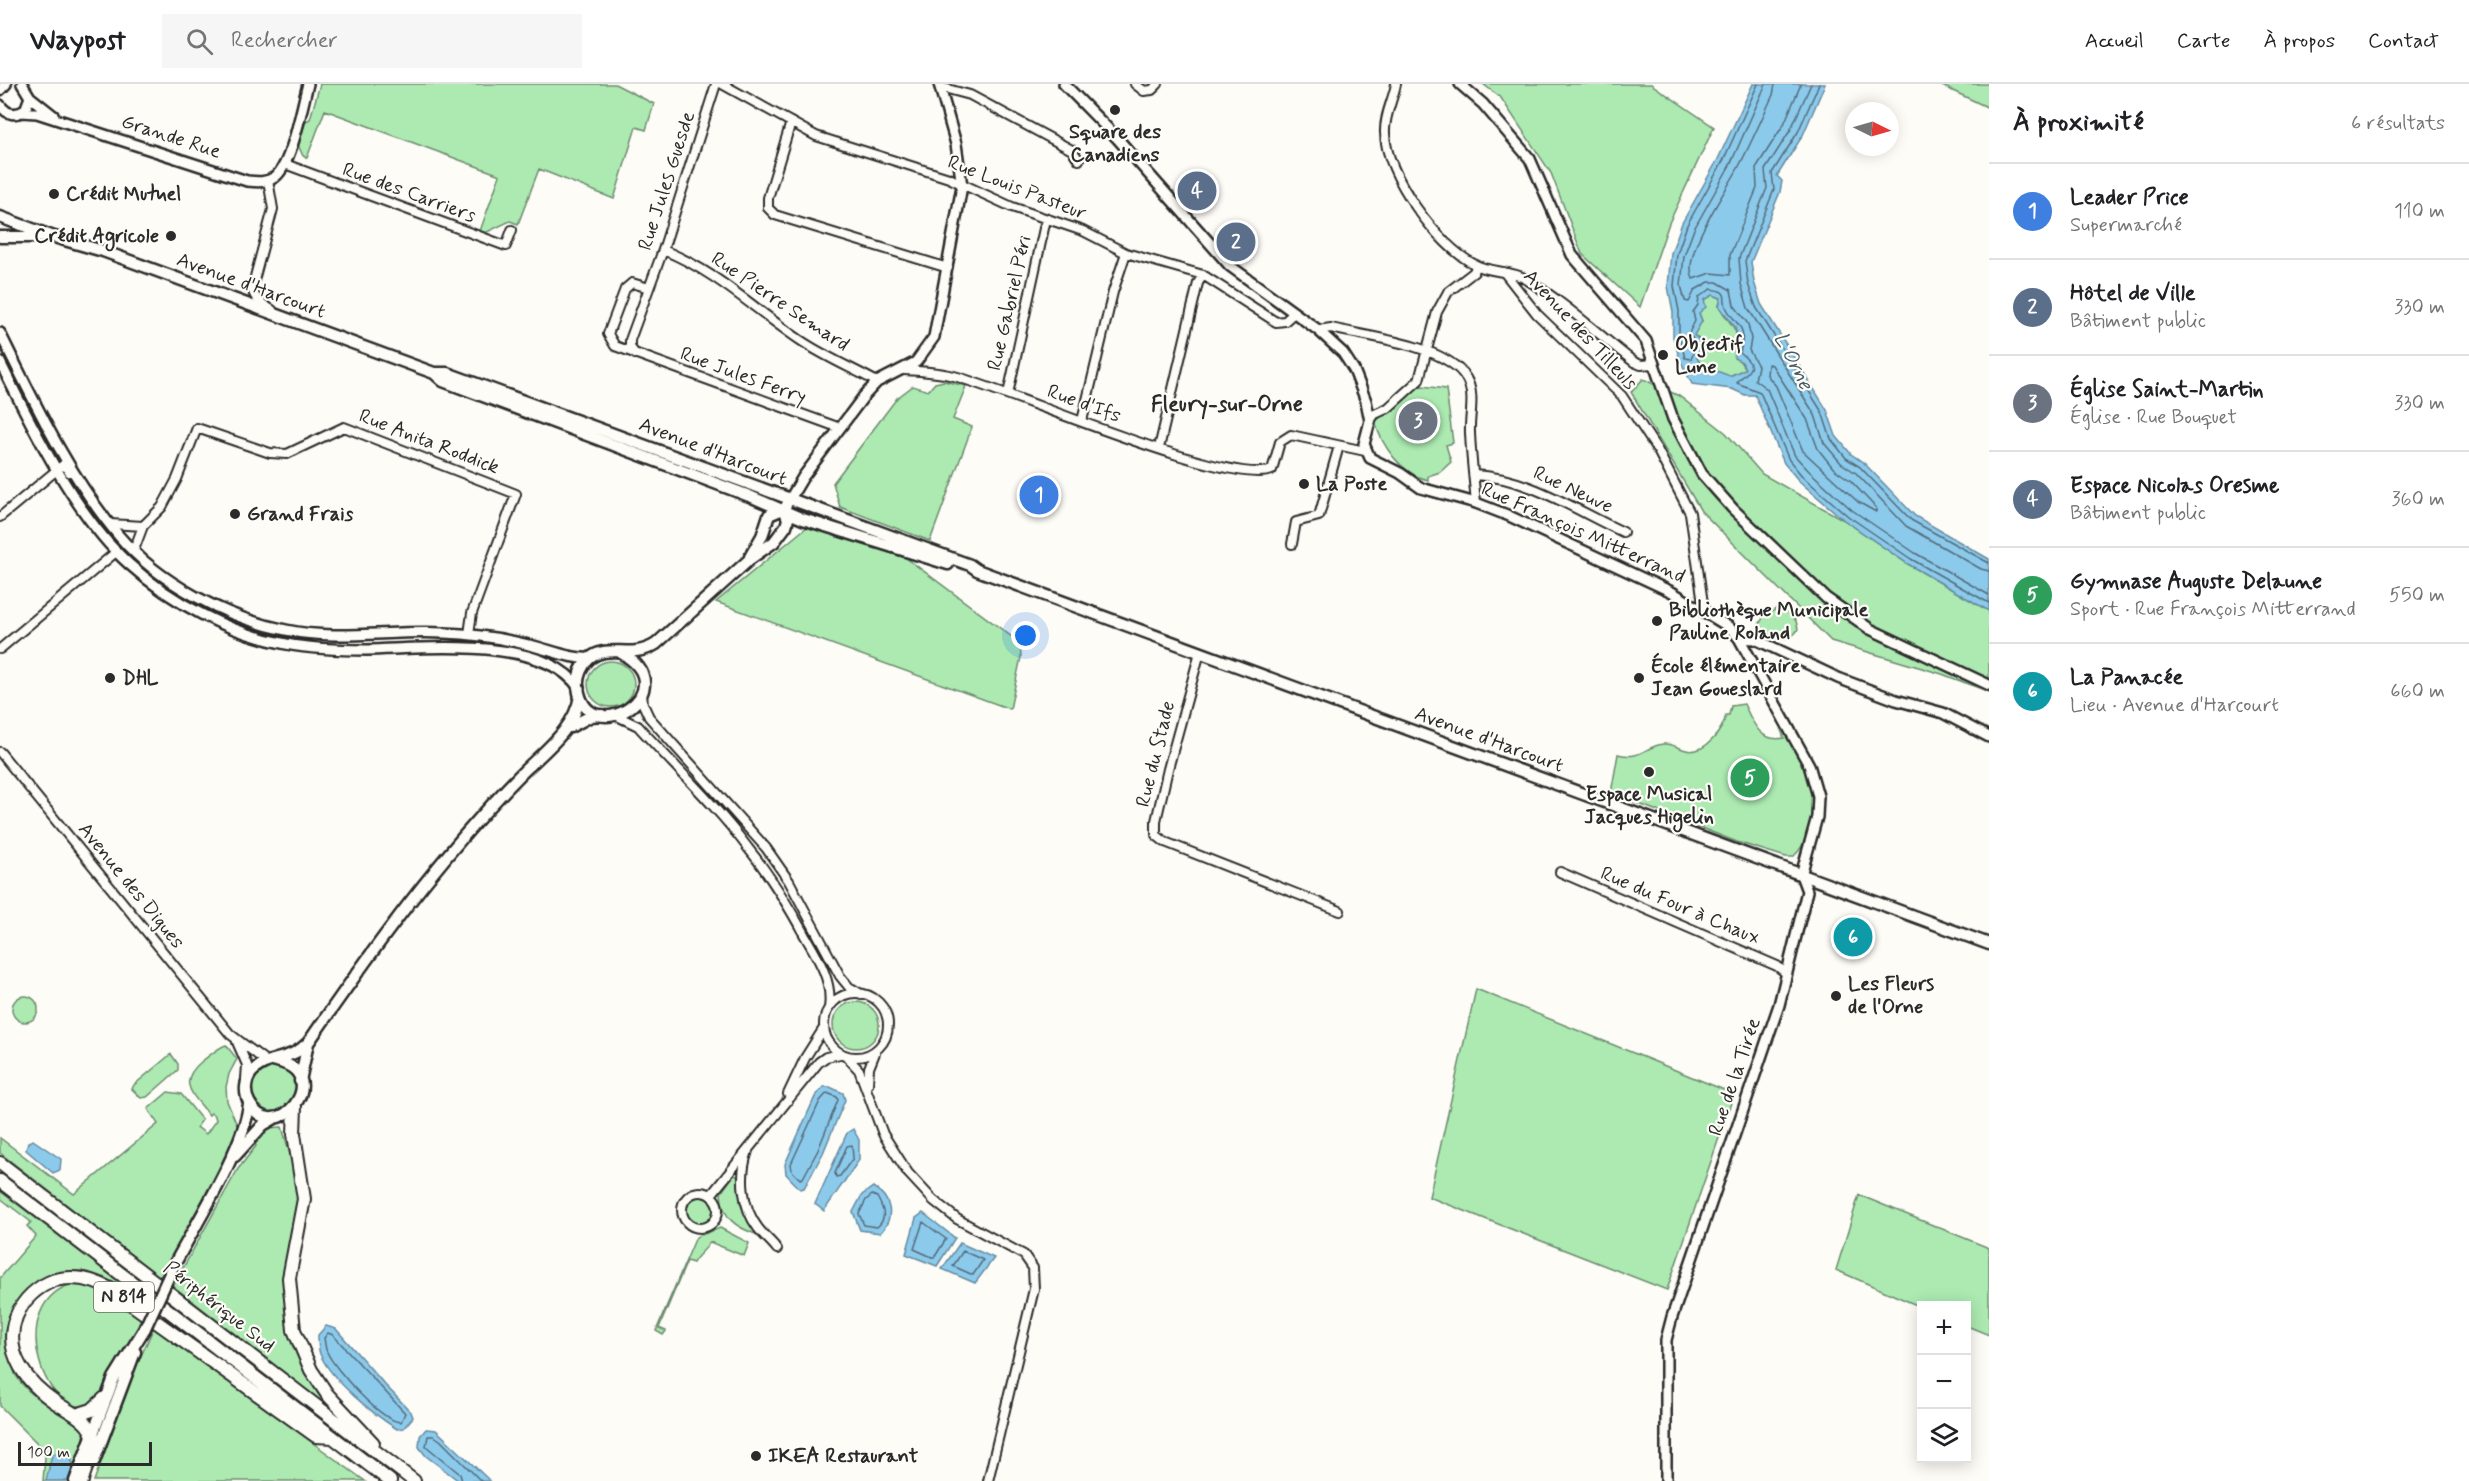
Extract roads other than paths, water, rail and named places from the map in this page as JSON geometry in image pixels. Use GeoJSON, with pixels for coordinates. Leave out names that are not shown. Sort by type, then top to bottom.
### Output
{"type":"FeatureCollection","features":[{"type":"Feature","properties":{"kind":"highway","name":"N 814"},"geometry":{"type":"LineString","coordinates":[[296,1107],[294,1134],[304,1199],[290,1278],[294,1330],[306,1361],[327,1394],[394,1466]]}},
{"type":"Feature","properties":{"kind":"highway","name":"Périphérique Sud"},"geometry":{"type":"LineString","coordinates":[[0,1163],[414,1481]]}},
{"type":"Feature","properties":{"kind":"highway","name":"Périphérique Sud"},"geometry":{"type":"LineString","coordinates":[[0,1181],[390,1481]]}},
{"type":"Feature","properties":{"kind":"highway","name":"N 814"},"geometry":{"type":"LineString","coordinates":[[76,1415],[52,1400],[28,1379],[17,1361],[12,1340],[16,1317],[30,1295],[48,1283],[71,1278],[93,1281],[120,1294],[316,1436],[333,1437]]}},
{"type":"Feature","properties":{"kind":"highway"},"geometry":{"type":"LineString","coordinates":[[82,1481],[94,1441],[92,1432],[76,1415],[92,1410],[105,1398]]}},
{"type":"Feature","properties":{"kind":"main road","name":"Avenue d'Harcourt"},"geometry":{"type":"LineString","coordinates":[[0,217],[54,237],[103,251],[434,373],[447,373],[786,504],[804,519],[969,570],[977,570],[1989,944]]}},
{"type":"Feature","properties":{"kind":"main road","name":"Avenue d'Harcourt"},"geometry":{"type":"LineString","coordinates":[[0,237],[54,237]]}},
{"type":"Feature","properties":{"kind":"main road","name":"Avenue d'Harcourt"},"geometry":{"type":"LineString","coordinates":[[434,373],[443,381],[690,475],[786,504]]}},
{"type":"Feature","properties":{"kind":"main road"},"geometry":{"type":"LineString","coordinates":[[87,1481],[145,1328],[173,1267],[227,1166],[242,1130],[249,1103],[246,1085],[253,1071],[299,1052],[308,1043],[364,962],[436,868],[505,790],[564,731],[576,713],[581,671],[591,658],[607,651],[642,652],[656,644],[750,559],[765,549],[786,526],[788,519],[786,504],[769,514],[762,536],[750,559]]}},
{"type":"Feature","properties":{"kind":"main road"},"geometry":{"type":"LineString","coordinates":[[564,731],[591,716],[617,716],[633,708],[642,693],[642,673],[656,644]]}},
{"type":"Feature","properties":{"kind":"main road"},"geometry":{"type":"LineString","coordinates":[[621,653],[631,658],[642,673]]}},
{"type":"Feature","properties":{"kind":"main road"},"geometry":{"type":"LineString","coordinates":[[579,692],[591,710],[604,716]]}},
{"type":"Feature","properties":{"kind":"main road"},"geometry":{"type":"LineString","coordinates":[[300,1081],[308,1043]]}},
{"type":"Feature","properties":{"kind":"main road"},"geometry":{"type":"LineString","coordinates":[[227,1166],[263,1125],[296,1107],[302,1091],[300,1081],[291,1067],[271,1062]]}},
{"type":"Feature","properties":{"kind":"main road"},"geometry":{"type":"LineString","coordinates":[[249,1103],[262,1115],[276,1117]]}},
{"type":"Feature","properties":{"kind":"main road"},"geometry":{"type":"LineString","coordinates":[[75,1481],[114,1378],[145,1328]]}},
{"type":"Feature","properties":{"kind":"street"},"geometry":{"type":"LineString","coordinates":[[0,90],[6,84]]}},
{"type":"Feature","properties":{"kind":"street"},"geometry":{"type":"LineString","coordinates":[[283,317],[253,295],[252,280],[274,204],[268,180],[285,165],[308,84]]}},
{"type":"Feature","properties":{"kind":"street","name":"Rue Jules Guesde"},"geometry":{"type":"LineString","coordinates":[[635,354],[630,346],[630,340],[663,250],[716,84]]}},
{"type":"Feature","properties":{"kind":"street","name":"Rue Louis Pasteur"},"geometry":{"type":"LineString","coordinates":[[722,84],[816,136],[949,178],[962,186],[1083,231],[1126,253],[1203,275],[1276,322],[1286,321],[1294,313]]}},
{"type":"Feature","properties":{"kind":"street"},"geometry":{"type":"LineString","coordinates":[[1064,84],[1143,167],[1230,266],[1318,330],[1343,353],[1354,370],[1370,421]]}},
{"type":"Feature","properties":{"kind":"street"},"geometry":{"type":"LineString","coordinates":[[1135,84],[1144,91],[1152,90],[1158,84]]}},
{"type":"Feature","properties":{"kind":"street"},"geometry":{"type":"LineString","coordinates":[[1396,84],[1384,133],[1392,165],[1412,200],[1448,246],[1476,266],[1524,278],[1593,326],[1634,362],[1641,365],[1652,364]]}},
{"type":"Feature","properties":{"kind":"street"},"geometry":{"type":"LineString","coordinates":[[1460,84],[1483,104],[1530,159],[1572,255],[1646,341],[1673,420],[1702,474],[1733,509],[1826,598],[1869,629],[1989,685]]}},
{"type":"Feature","properties":{"kind":"street"},"geometry":{"type":"LineString","coordinates":[[0,118],[17,113],[28,106],[30,98],[25,85]]}},
{"type":"Feature","properties":{"kind":"street"},"geometry":{"type":"LineString","coordinates":[[939,85],[970,95],[1072,150],[1079,160]]}},
{"type":"Feature","properties":{"kind":"street"},"geometry":{"type":"LineString","coordinates":[[786,504],[840,428],[877,382],[904,370],[918,359],[933,340],[962,186],[956,144],[939,85]]}},
{"type":"Feature","properties":{"kind":"street","name":"Grande Rue"},"geometry":{"type":"LineString","coordinates":[[30,98],[64,122]]}},
{"type":"Feature","properties":{"kind":"street"},"geometry":{"type":"LineString","coordinates":[[0,105],[5,111],[17,113]]}},
{"type":"Feature","properties":{"kind":"street","name":"Grande Rue"},"geometry":{"type":"LineString","coordinates":[[17,113],[37,113],[247,180],[268,180]]}},
{"type":"Feature","properties":{"kind":"street"},"geometry":{"type":"LineString","coordinates":[[791,122],[768,198],[768,208],[775,215],[948,268]]}},
{"type":"Feature","properties":{"kind":"street","name":"Rue des Carriers"},"geometry":{"type":"LineString","coordinates":[[285,165],[506,246],[512,230]]}},
{"type":"Feature","properties":{"kind":"street","name":"Rue Gabriel Péri"},"geometry":{"type":"LineString","coordinates":[[1008,394],[1046,219]]}},
{"type":"Feature","properties":{"kind":"street","name":"Rue Pierre Semard"},"geometry":{"type":"LineString","coordinates":[[663,250],[722,280],[815,350],[877,382]]}},
{"type":"Feature","properties":{"kind":"street"},"geometry":{"type":"LineString","coordinates":[[1082,421],[1113,292],[1126,253]]}},
{"type":"Feature","properties":{"kind":"street"},"geometry":{"type":"LineString","coordinates":[[1292,544],[1296,522],[1319,516],[1339,446],[1365,451],[1364,444],[1370,421],[1375,414],[1388,408],[1419,381],[1437,312],[1448,292],[1474,272],[1476,266]]}},
{"type":"Feature","properties":{"kind":"street","name":"Avenue des Tilleuls"},"geometry":{"type":"LineString","coordinates":[[1504,272],[1537,314],[1622,396],[1658,451],[1690,513],[1704,610]]}},
{"type":"Feature","properties":{"kind":"street"},"geometry":{"type":"LineString","coordinates":[[1159,448],[1196,293],[1203,275]]}},
{"type":"Feature","properties":{"kind":"street"},"geometry":{"type":"LineString","coordinates":[[635,354],[615,346],[608,334],[628,285],[638,283],[649,288]]}},
{"type":"Feature","properties":{"kind":"street"},"geometry":{"type":"LineString","coordinates":[[1318,330],[1331,328],[1427,350],[1452,362],[1467,379],[1471,397],[1470,431],[1476,503]]}},
{"type":"Feature","properties":{"kind":"street"},"geometry":{"type":"LineString","coordinates":[[0,333],[41,414],[110,524],[134,550],[177,584],[203,600],[230,613],[287,631],[353,636],[414,633],[469,634],[591,658]]}},
{"type":"Feature","properties":{"kind":"street","name":"Rue Jules Ferry"},"geometry":{"type":"LineString","coordinates":[[635,354],[840,428]]}},
{"type":"Feature","properties":{"kind":"street"},"geometry":{"type":"LineString","coordinates":[[0,362],[58,469],[90,520],[116,552],[169,594],[226,625],[285,644],[331,649],[441,646],[483,649],[552,664],[566,672],[579,692]]}},
{"type":"Feature","properties":{"kind":"street","name":"Rue d'Ifs"},"geometry":{"type":"LineString","coordinates":[[904,370],[954,376],[1159,448],[1209,463],[1263,473],[1272,470],[1280,442],[1291,435],[1339,446]]}},
{"type":"Feature","properties":{"kind":"street","name":"Rue Anita Roddick"},"geometry":{"type":"LineString","coordinates":[[134,550],[143,526],[162,507],[177,479],[197,428],[270,453],[287,454],[344,427],[516,494],[472,613],[469,634]]}},
{"type":"Feature","properties":{"kind":"street","name":"Rue François Mitterrand"},"geometry":{"type":"LineString","coordinates":[[1365,451],[1374,461],[1400,473],[1421,488],[1476,503],[1672,592],[1730,627],[1739,638],[1813,775],[1818,796],[1816,817],[1801,875]]}},
{"type":"Feature","properties":{"kind":"street"},"geometry":{"type":"LineString","coordinates":[[0,517],[64,464],[80,489],[91,496]]}},
{"type":"Feature","properties":{"kind":"street","name":"Rue Neuve"},"geometry":{"type":"LineString","coordinates":[[1474,475],[1527,485],[1623,531]]}},
{"type":"Feature","properties":{"kind":"street"},"geometry":{"type":"LineString","coordinates":[[110,524],[143,526]]}},
{"type":"Feature","properties":{"kind":"street"},"geometry":{"type":"LineString","coordinates":[[0,649],[116,552]]}},
{"type":"Feature","properties":{"kind":"street"},"geometry":{"type":"LineString","coordinates":[[1739,638],[1755,639],[1838,678],[1896,700],[1943,713],[1989,737]]}},
{"type":"Feature","properties":{"kind":"street","name":"Rue du Stade"},"geometry":{"type":"LineString","coordinates":[[1200,652],[1168,769],[1156,821],[1156,835],[1166,842],[1340,911]]}},
{"type":"Feature","properties":{"kind":"street"},"geometry":{"type":"LineString","coordinates":[[642,693],[642,704],[649,717],[766,848],[789,881],[840,976],[849,987],[876,1000],[887,1017],[887,1035],[869,1068],[868,1092]]}},
{"type":"Feature","properties":{"kind":"street"},"geometry":{"type":"LineString","coordinates":[[617,716],[638,726],[753,853],[789,907],[824,972],[830,991],[824,1028],[805,1058],[784,1104]]}},
{"type":"Feature","properties":{"kind":"street","name":"Avenue des Digues"},"geometry":{"type":"LineString","coordinates":[[0,752],[237,1040]]}},
{"type":"Feature","properties":{"kind":"street","name":"Rue du Four à Chaux"},"geometry":{"type":"LineString","coordinates":[[1560,872],[1780,967],[1786,973]]}},
{"type":"Feature","properties":{"kind":"street","name":"Rue de la Tirée"},"geometry":{"type":"LineString","coordinates":[[1666,1481],[1666,1340],[1779,1005],[1807,891],[1801,875]]}},
{"type":"Feature","properties":{"kind":"street"},"geometry":{"type":"LineString","coordinates":[[829,1008],[845,995],[861,994]]}},
{"type":"Feature","properties":{"kind":"street"},"geometry":{"type":"LineString","coordinates":[[824,1028],[827,1040],[856,1065],[890,1148],[914,1181],[966,1225],[1017,1250],[1032,1265],[1034,1286],[988,1481]]}},
{"type":"Feature","properties":{"kind":"street"},"geometry":{"type":"LineString","coordinates":[[237,1040],[271,1062]]}},
{"type":"Feature","properties":{"kind":"street"},"geometry":{"type":"LineString","coordinates":[[237,1040],[247,1065],[246,1085]]}},
{"type":"Feature","properties":{"kind":"street"},"geometry":{"type":"LineString","coordinates":[[711,1195],[822,1059],[844,1055],[866,1056],[877,1050]]}},
{"type":"Feature","properties":{"kind":"street"},"geometry":{"type":"LineString","coordinates":[[752,1144],[744,1169],[745,1200],[756,1225],[777,1249]]}},
{"type":"Feature","properties":{"kind":"street"},"geometry":{"type":"LineString","coordinates":[[700,1192],[711,1195],[718,1207],[714,1223],[701,1228],[688,1224],[682,1211],[687,1197],[700,1192]]}},
{"type":"Feature","properties":{"kind":"water","name":"L'Orne"},"geometry":{"type":"Polygon","coordinates":[[[1753,84],[1825,84],[1803,135],[1777,176],[1782,181],[1780,192],[1751,262],[1754,282],[1761,304],[1827,410],[1836,436],[1851,454],[1864,463],[1915,516],[1989,559],[1989,611],[1908,564],[1844,520],[1799,481],[1784,463],[1755,395],[1745,395],[1732,389],[1692,384],[1680,360],[1673,337],[1673,312],[1668,286],[1671,253],[1682,223],[1718,159],[1753,84]],[[1713,295],[1704,300],[1706,307],[1699,313],[1702,321],[1694,335],[1707,347],[1702,349],[1697,358],[1702,366],[1730,376],[1745,369],[1742,362],[1734,358],[1738,340],[1735,327],[1719,306],[1721,298],[1713,295]]]}},
{"type":"Feature","properties":{"kind":"water"},"geometry":{"type":"Polygon","coordinates":[[[823,1087],[830,1087],[843,1093],[845,1100],[823,1153],[804,1188],[800,1189],[786,1174],[785,1164],[815,1097],[823,1087]]]}},
{"type":"Feature","properties":{"kind":"water"},"geometry":{"type":"Polygon","coordinates":[[[853,1129],[859,1140],[859,1160],[824,1211],[815,1204],[847,1133],[853,1129]]]}},
{"type":"Feature","properties":{"kind":"water"},"geometry":{"type":"Polygon","coordinates":[[[33,1140],[61,1159],[60,1170],[53,1173],[26,1150],[28,1142],[33,1140]]]}},
{"type":"Feature","properties":{"kind":"water"},"geometry":{"type":"Polygon","coordinates":[[[873,1187],[888,1202],[889,1208],[888,1221],[880,1233],[860,1230],[853,1212],[862,1195],[873,1187]]]}},
{"type":"Feature","properties":{"kind":"water"},"geometry":{"type":"Polygon","coordinates":[[[923,1213],[955,1238],[937,1266],[906,1254],[916,1218],[923,1213]]]}},
{"type":"Feature","properties":{"kind":"water"},"geometry":{"type":"Polygon","coordinates":[[[960,1243],[994,1258],[975,1283],[942,1269],[960,1243]]]}},
{"type":"Feature","properties":{"kind":"water"},"geometry":{"type":"Polygon","coordinates":[[[326,1326],[336,1329],[411,1412],[413,1417],[404,1428],[397,1429],[376,1415],[333,1375],[325,1364],[319,1349],[318,1335],[326,1326]]]}},
{"type":"Feature","properties":{"kind":"water"},"geometry":{"type":"Polygon","coordinates":[[[426,1429],[436,1430],[490,1481],[459,1481],[426,1456],[419,1447],[420,1436],[426,1429]]]}},
{"type":"Feature","properties":{"kind":"water"},"geometry":{"type":"Polygon","coordinates":[[[58,1452],[71,1457],[73,1465],[68,1481],[46,1481],[52,1455],[58,1452]]]}},
{"type":"Feature","properties":{"kind":"place","name":"Square des Canadiens"},"geometry":{"type":"Point","coordinates":[1115,110]}},
{"type":"Feature","properties":{"kind":"place","name":"Espace Nicolas Oresme"},"geometry":{"type":"Point","coordinates":[1197,191]}},
{"type":"Feature","properties":{"kind":"place","name":"Crédit Mutuel"},"geometry":{"type":"Point","coordinates":[54,194]}},
{"type":"Feature","properties":{"kind":"place","name":"Crédit Agricole"},"geometry":{"type":"Point","coordinates":[171,236]}},
{"type":"Feature","properties":{"kind":"place","name":"Hôtel de Ville"},"geometry":{"type":"Point","coordinates":[1236,242]}},
{"type":"Feature","properties":{"kind":"place","name":"Objectif Lune"},"geometry":{"type":"Point","coordinates":[1663,355]}},
{"type":"Feature","properties":{"kind":"place","name":"Église Saint-Martin"},"geometry":{"type":"Point","coordinates":[1418,421]}},
{"type":"Feature","properties":{"kind":"place","name":"La Poste"},"geometry":{"type":"Point","coordinates":[1304,484]}},
{"type":"Feature","properties":{"kind":"place","name":"Leader Price"},"geometry":{"type":"Point","coordinates":[1039,495]}},
{"type":"Feature","properties":{"kind":"place","name":"Grand Frais"},"geometry":{"type":"Point","coordinates":[235,514]}},
{"type":"Feature","properties":{"kind":"place","name":"Bibliothèque Municipale Pauline Roland"},"geometry":{"type":"Point","coordinates":[1657,621]}},
{"type":"Feature","properties":{"kind":"place","name":"DHL"},"geometry":{"type":"Point","coordinates":[110,678]}},
{"type":"Feature","properties":{"kind":"place","name":"École élémentaire Jean Goueslard"},"geometry":{"type":"Point","coordinates":[1639,678]}},
{"type":"Feature","properties":{"kind":"place","name":"Espace Musical Jacques Higelin"},"geometry":{"type":"Point","coordinates":[1649,772]}},
{"type":"Feature","properties":{"kind":"place","name":"Gymnase Auguste Delaune"},"geometry":{"type":"Point","coordinates":[1750,778]}},
{"type":"Feature","properties":{"kind":"place","name":"La Panacée"},"geometry":{"type":"Point","coordinates":[1853,937]}},
{"type":"Feature","properties":{"kind":"place","name":"Les Fleurs de l'Orne"},"geometry":{"type":"Point","coordinates":[1836,996]}},
{"type":"Feature","properties":{"kind":"place","name":"IKEA Restaurant"},"geometry":{"type":"Point","coordinates":[756,1456]}},
{"type":"Feature","properties":{"kind":"district","name":"Fleury-sur-Orne"},"geometry":{"type":"Point","coordinates":[1227,405]}}]}
